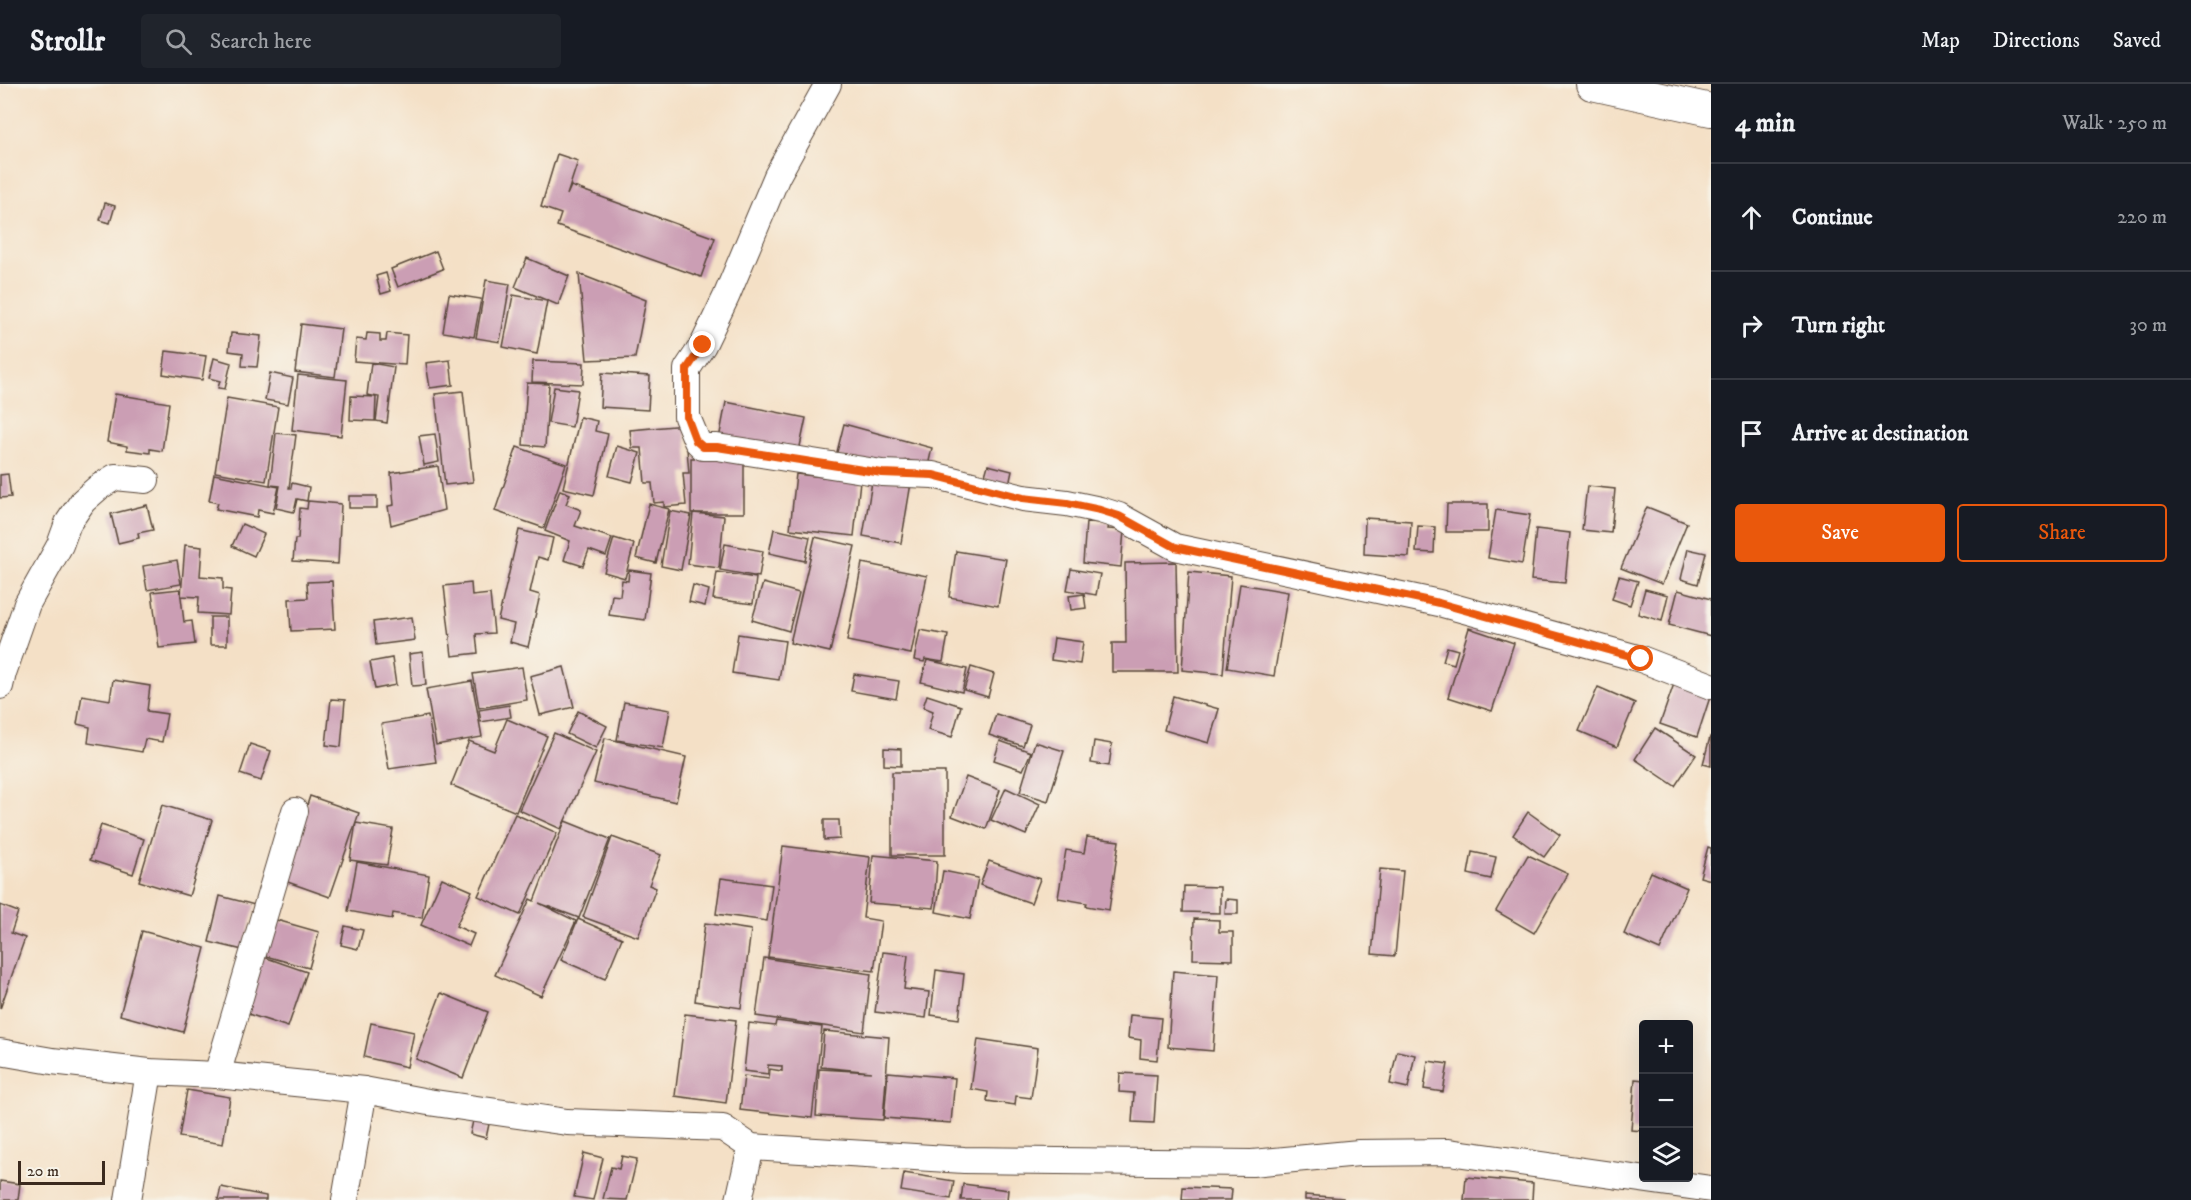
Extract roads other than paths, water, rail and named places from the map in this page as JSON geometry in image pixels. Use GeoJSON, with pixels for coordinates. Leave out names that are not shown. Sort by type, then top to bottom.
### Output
{"type":"FeatureCollection","features":[{"type":"Feature","properties":{"kind":"street"},"geometry":{"type":"LineString","coordinates":[[828,84],[777,176],[726,297],[703,345],[687,369],[687,417],[696,441],[703,447],[717,447],[882,473],[933,475],[1023,498],[1067,503],[1100,510],[1119,516],[1175,547],[1439,603],[1641,659],[1711,686]]}},
{"type":"Feature","properties":{"kind":"street"},"geometry":{"type":"LineString","coordinates":[[1592,84],[1711,110]]}},
{"type":"Feature","properties":{"kind":"street"},"geometry":{"type":"LineString","coordinates":[[0,686],[27,604],[60,545],[68,523],[83,501],[115,477],[146,480]]}},
{"type":"Feature","properties":{"kind":"street"},"geometry":{"type":"LineString","coordinates":[[217,1075],[295,811]]}},
{"type":"Feature","properties":{"kind":"street"},"geometry":{"type":"LineString","coordinates":[[0,1052],[52,1061],[148,1072],[217,1075],[364,1090],[428,1102],[567,1122],[723,1128],[751,1147],[964,1160],[1252,1162],[1359,1153],[1449,1152],[1711,1189]]}},
{"type":"Feature","properties":{"kind":"street"},"geometry":{"type":"LineString","coordinates":[[128,1200],[148,1072]]}},
{"type":"Feature","properties":{"kind":"street"},"geometry":{"type":"LineString","coordinates":[[345,1200],[364,1090]]}},
{"type":"Feature","properties":{"kind":"street"},"geometry":{"type":"LineString","coordinates":[[739,1200],[751,1147]]}}]}
